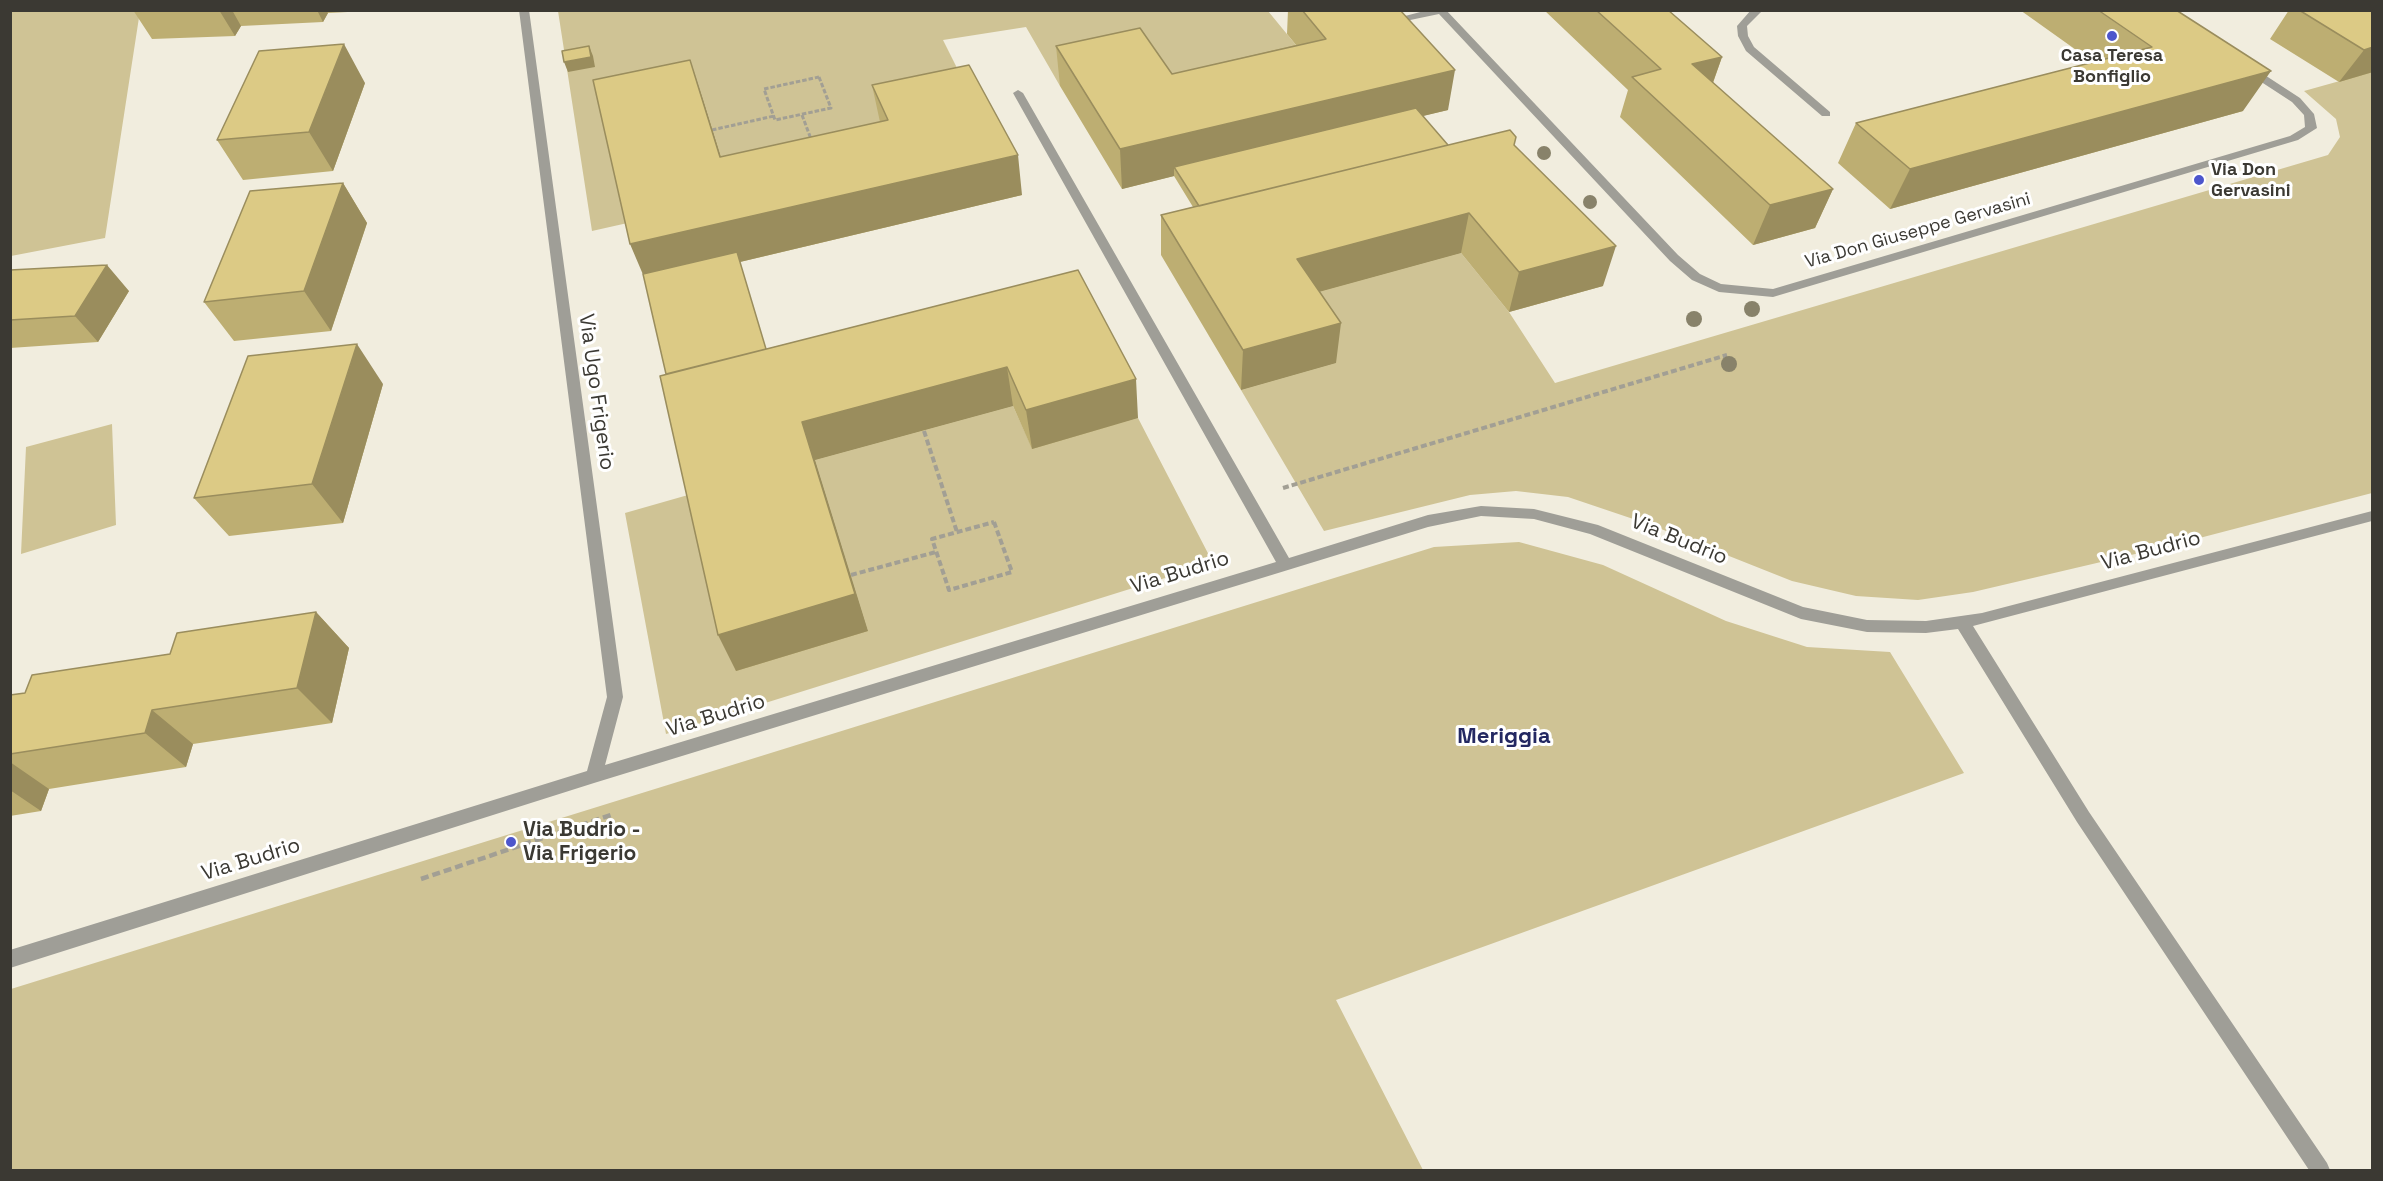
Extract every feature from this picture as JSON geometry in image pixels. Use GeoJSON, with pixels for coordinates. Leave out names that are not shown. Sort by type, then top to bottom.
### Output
{"type":"FeatureCollection","features":[{"type":"Feature","properties":{"kind":"street","name":"Via Ugo Frigerio"},"geometry":{"type":"LineString","coordinates":[[524,10],[615,697],[594,776]]}},
{"type":"Feature","properties":{"kind":"street"},"geometry":{"type":"LineString","coordinates":[[1758,10],[1748,17],[1742,26],[1743,36],[1750,49],[1826,114]]}},
{"type":"Feature","properties":{"kind":"street"},"geometry":{"type":"LineString","coordinates":[[1391,21],[1441,11]]}},
{"type":"Feature","properties":{"kind":"street","name":"Via Don Giuseppe Gervasini"},"geometry":{"type":"LineString","coordinates":[[1441,11],[1674,258],[1696,277],[1719,288],[1746,291],[1773,292],[2294,138],[2311,128],[2309,114],[2296,100],[2236,62]]}},
{"type":"Feature","properties":{"kind":"street"},"geometry":{"type":"LineString","coordinates":[[1018,93],[1285,564]]}},
{"type":"Feature","properties":{"kind":"street","name":"Via Budrio"},"geometry":{"type":"LineString","coordinates":[[10,959],[594,776],[1428,521],[1481,512],[1534,514],[1593,529],[1801,614],[1867,627],[1926,627],[1962,622],[2373,516]]}},
{"type":"Feature","properties":{"kind":"street"},"geometry":{"type":"LineString","coordinates":[[1962,622],[2083,817],[2320,1170]]}},
{"type":"Feature","properties":{"kind":"path"},"geometry":{"type":"LineString","coordinates":[[819,77],[831,108],[802,115],[775,120],[764,89],[819,77]]}},
{"type":"Feature","properties":{"kind":"path"},"geometry":{"type":"LineString","coordinates":[[802,115],[813,146]]}},
{"type":"Feature","properties":{"kind":"path"},"geometry":{"type":"LineString","coordinates":[[712,130],[774,116]]}},
{"type":"Feature","properties":{"kind":"path"},"geometry":{"type":"LineString","coordinates":[[1248,499],[1727,355]]}},
{"type":"Feature","properties":{"kind":"path"},"geometry":{"type":"LineString","coordinates":[[924,431],[957,532]]}},
{"type":"Feature","properties":{"kind":"path"},"geometry":{"type":"LineString","coordinates":[[994,522],[1012,572],[949,590],[936,552],[932,539],[994,522]]}},
{"type":"Feature","properties":{"kind":"path"},"geometry":{"type":"LineString","coordinates":[[851,575],[936,552]]}},
{"type":"Feature","properties":{"kind":"path"},"geometry":{"type":"LineString","coordinates":[[421,879],[611,815]]}},
{"type":"Feature","properties":{"kind":"shaded area"},"geometry":{"type":"Polygon","coordinates":[[[11,11],[140,11],[105,238],[11,256],[11,11]]]}},
{"type":"Feature","properties":{"kind":"shaded area"},"geometry":{"type":"Polygon","coordinates":[[[558,11],[1268,11],[1323,78],[1172,113],[1141,67],[1060,86],[1026,27],[943,40],[975,104],[632,222],[592,231],[558,11]]]}},
{"type":"Feature","properties":{"kind":"shaded area"},"geometry":{"type":"Polygon","coordinates":[[[2372,72],[2372,493],[2165,547],[1973,592],[1918,600],[1856,596],[1792,581],[1651,525],[1568,497],[1516,491],[1470,495],[1324,531],[1241,390],[1336,363],[1293,299],[1461,253],[1509,312],[1555,383],[2328,155],[2340,137],[2336,119],[2304,91],[2372,72]]]}},
{"type":"Feature","properties":{"kind":"shaded area"},"geometry":{"type":"Polygon","coordinates":[[[1013,406],[1032,448],[1138,418],[1213,563],[666,734],[625,513],[695,493],[868,631],[815,460],[1013,406]]]}},
{"type":"Feature","properties":{"kind":"shaded area"},"geometry":{"type":"Polygon","coordinates":[[[112,424],[116,525],[21,554],[26,447],[112,424]]]}},
{"type":"Feature","properties":{"kind":"shaded area"},"geometry":{"type":"Polygon","coordinates":[[[1519,542],[1603,565],[1726,621],[1807,647],[1890,652],[1964,773],[1336,1000],[1423,1170],[11,1170],[11,989],[1434,547],[1519,542]]]}},
{"type":"Feature","properties":{"kind":"building"},"geometry":{"type":"Polygon","coordinates":[[[1302,10],[1400,10],[1455,70],[1120,149],[1056,46],[1140,28],[1172,74],[1326,39],[1302,10]]]}},
{"type":"Feature","properties":{"kind":"building"},"geometry":{"type":"Polygon","coordinates":[[[1596,10],[1668,10],[1722,57],[1692,64],[1833,189],[1770,205],[1632,77],[1661,69],[1596,10]]]}},
{"type":"Feature","properties":{"kind":"building"},"geometry":{"type":"Polygon","coordinates":[[[2098,10],[2176,10],[2271,71],[1910,169],[1856,123],[2152,47],[2098,10]]]}},
{"type":"Feature","properties":{"kind":"building"},"geometry":{"type":"Polygon","coordinates":[[[2299,10],[2373,10],[2373,47],[2364,50],[2299,10]]]}},
{"type":"Feature","properties":{"kind":"building"},"geometry":{"type":"Polygon","coordinates":[[[344,44],[309,132],[217,140],[259,51],[344,44]]]}},
{"type":"Feature","properties":{"kind":"building"},"geometry":{"type":"Polygon","coordinates":[[[589,46],[591,57],[564,62],[562,51],[589,46]]]}},
{"type":"Feature","properties":{"kind":"building"},"geometry":{"type":"Polygon","coordinates":[[[690,60],[720,157],[888,120],[872,85],[969,65],[1018,155],[630,244],[593,80],[690,60]]]}},
{"type":"Feature","properties":{"kind":"building"},"geometry":{"type":"Polygon","coordinates":[[[1416,108],[1448,145],[1199,206],[1174,167],[1416,108]]]}},
{"type":"Feature","properties":{"kind":"building"},"geometry":{"type":"Polygon","coordinates":[[[1510,130],[1516,137],[1514,145],[1616,246],[1519,272],[1469,213],[1297,259],[1341,323],[1243,350],[1161,215],[1510,130]]]}},
{"type":"Feature","properties":{"kind":"building"},"geometry":{"type":"Polygon","coordinates":[[[343,183],[304,291],[204,302],[250,191],[343,183]]]}},
{"type":"Feature","properties":{"kind":"building"},"geometry":{"type":"Polygon","coordinates":[[[737,252],[766,349],[666,374],[643,274],[737,252]]]}},
{"type":"Feature","properties":{"kind":"building"},"geometry":{"type":"Polygon","coordinates":[[[107,265],[75,316],[10,320],[10,270],[107,265]]]}},
{"type":"Feature","properties":{"kind":"building"},"geometry":{"type":"Polygon","coordinates":[[[1078,270],[1136,379],[1026,410],[1007,367],[802,422],[855,594],[718,635],[660,376],[1078,270]]]}},
{"type":"Feature","properties":{"kind":"building"},"geometry":{"type":"Polygon","coordinates":[[[357,344],[312,484],[194,498],[248,356],[357,344]]]}},
{"type":"Feature","properties":{"kind":"building"},"geometry":{"type":"Polygon","coordinates":[[[316,612],[297,688],[152,710],[145,733],[10,754],[10,695],[25,693],[32,675],[170,654],[177,633],[316,612]]]}},
{"type":"Feature","properties":{"kind":"place","name":"Casa Teresa Bonfiglio"},"geometry":{"type":"Point","coordinates":[2112,36]}},
{"type":"Feature","properties":{"kind":"place","name":"Via Don Gervasini"},"geometry":{"type":"Point","coordinates":[2199,180]}},
{"type":"Feature","properties":{"kind":"place","name":"Via Budrio - Via Frigerio"},"geometry":{"type":"Point","coordinates":[511,842]}},
{"type":"Feature","properties":{"kind":"district","name":"Meriggia"},"geometry":{"type":"Point","coordinates":[1504,737]}}]}
